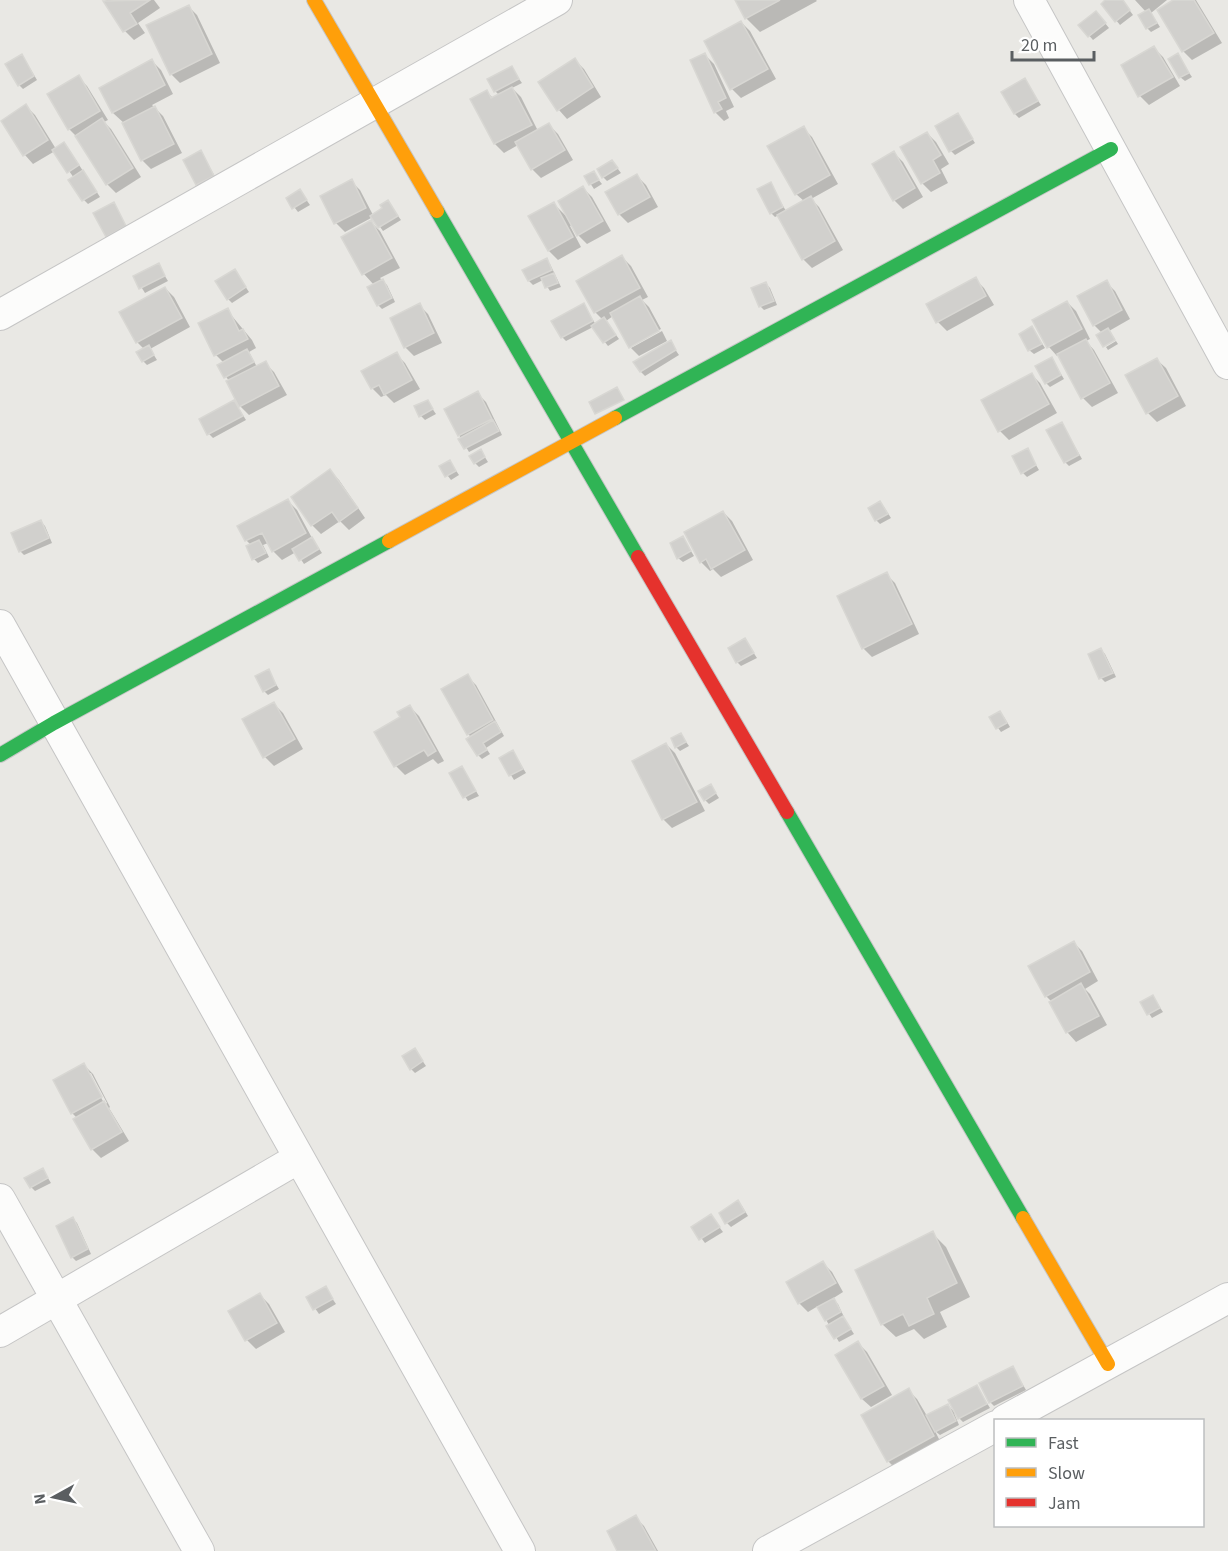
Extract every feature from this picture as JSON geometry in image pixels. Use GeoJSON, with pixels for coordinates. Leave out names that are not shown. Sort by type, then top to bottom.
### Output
{"type":"FeatureCollection","features":[{"type":"Feature","properties":{"kind":"street"},"geometry":{"type":"LineString","coordinates":[[314,0],[1108,1364]]}},
{"type":"Feature","properties":{"kind":"street"},"geometry":{"type":"LineString","coordinates":[[0,315],[557,0]]}},
{"type":"Feature","properties":{"kind":"street"},"geometry":{"type":"LineString","coordinates":[[1029,0],[1228,364]]}},
{"type":"Feature","properties":{"kind":"street"},"geometry":{"type":"LineString","coordinates":[[0,755],[54,723],[1111,149]]}},
{"type":"Feature","properties":{"kind":"street"},"geometry":{"type":"LineString","coordinates":[[0,625],[520,1551]]}},
{"type":"Feature","properties":{"kind":"street"},"geometry":{"type":"LineString","coordinates":[[0,1332],[299,1158]]}},
{"type":"Feature","properties":{"kind":"street"},"geometry":{"type":"LineString","coordinates":[[0,1199],[199,1551]]}},
{"type":"Feature","properties":{"kind":"street"},"geometry":{"type":"LineString","coordinates":[[1007,1419],[1228,1298]]}},
{"type":"Feature","properties":{"kind":"street"},"geometry":{"type":"LineString","coordinates":[[768,1551],[994,1427]]}},
{"type":"Feature","properties":{"kind":"building"},"geometry":{"type":"Polygon","coordinates":[[[150,0],[130,13],[137,24],[123,32],[103,1],[150,0]]]}},
{"type":"Feature","properties":{"kind":"building"},"geometry":{"type":"Polygon","coordinates":[[[735,0],[780,0],[745,19],[735,0]]]}},
{"type":"Feature","properties":{"kind":"building"},"geometry":{"type":"Polygon","coordinates":[[[1105,0],[1123,0],[1130,10],[1115,22],[1101,4],[1105,0]]]}},
{"type":"Feature","properties":{"kind":"building"},"geometry":{"type":"Polygon","coordinates":[[[1173,0],[1194,0],[1214,33],[1182,52],[1157,10],[1173,0]]]}},
{"type":"Feature","properties":{"kind":"building"},"geometry":{"type":"Polygon","coordinates":[[[189,5],[212,54],[170,75],[146,25],[189,5]]]}},
{"type":"Feature","properties":{"kind":"building"},"geometry":{"type":"Polygon","coordinates":[[[1149,9],[1157,23],[1146,29],[1138,15],[1149,9]]]}},
{"type":"Feature","properties":{"kind":"building"},"geometry":{"type":"Polygon","coordinates":[[[1096,11],[1106,23],[1088,37],[1078,25],[1096,11]]]}},
{"type":"Feature","properties":{"kind":"building"},"geometry":{"type":"Polygon","coordinates":[[[741,21],[768,69],[730,90],[704,41],[741,21]]]}},
{"type":"Feature","properties":{"kind":"building"},"geometry":{"type":"Polygon","coordinates":[[[1154,46],[1173,77],[1138,97],[1121,65],[1154,46]]]}},
{"type":"Feature","properties":{"kind":"building"},"geometry":{"type":"Polygon","coordinates":[[[705,53],[726,98],[718,102],[722,109],[714,113],[690,60],[705,53]]]}},
{"type":"Feature","properties":{"kind":"building"},"geometry":{"type":"Polygon","coordinates":[[[1178,53],[1189,73],[1179,78],[1168,59],[1178,53]]]}},
{"type":"Feature","properties":{"kind":"building"},"geometry":{"type":"Polygon","coordinates":[[[22,54],[34,76],[18,86],[5,64],[22,54]]]}},
{"type":"Feature","properties":{"kind":"building"},"geometry":{"type":"Polygon","coordinates":[[[575,58],[593,87],[557,111],[538,82],[575,58]]]}},
{"type":"Feature","properties":{"kind":"building"},"geometry":{"type":"Polygon","coordinates":[[[152,59],[165,85],[112,113],[99,88],[152,59]]]}},
{"type":"Feature","properties":{"kind":"building"},"geometry":{"type":"Polygon","coordinates":[[[512,66],[519,79],[494,92],[487,79],[512,66]]]}},
{"type":"Feature","properties":{"kind":"building"},"geometry":{"type":"Polygon","coordinates":[[[79,75],[100,111],[68,130],[47,94],[79,75]]]}},
{"type":"Feature","properties":{"kind":"building"},"geometry":{"type":"Polygon","coordinates":[[[1025,78],[1038,101],[1014,114],[1001,92],[1025,78]]]}},
{"type":"Feature","properties":{"kind":"building"},"geometry":{"type":"Polygon","coordinates":[[[512,87],[532,125],[494,144],[470,99],[487,90],[491,98],[512,87]]]}},
{"type":"Feature","properties":{"kind":"building"},"geometry":{"type":"Polygon","coordinates":[[[26,104],[48,140],[23,156],[1,121],[26,104]]]}},
{"type":"Feature","properties":{"kind":"building"},"geometry":{"type":"Polygon","coordinates":[[[155,106],[174,144],[141,161],[122,123],[155,106]]]}},
{"type":"Feature","properties":{"kind":"building"},"geometry":{"type":"Polygon","coordinates":[[[958,113],[973,139],[949,152],[935,126],[958,113]]]}},
{"type":"Feature","properties":{"kind":"building"},"geometry":{"type":"Polygon","coordinates":[[[102,118],[133,168],[106,185],[75,136],[102,118]]]}},
{"type":"Feature","properties":{"kind":"building"},"geometry":{"type":"Polygon","coordinates":[[[549,123],[565,150],[531,170],[515,142],[549,123]]]}},
{"type":"Feature","properties":{"kind":"building"},"geometry":{"type":"Polygon","coordinates":[[[804,126],[830,175],[795,195],[767,146],[804,126]]]}},
{"type":"Feature","properties":{"kind":"building"},"geometry":{"type":"Polygon","coordinates":[[[927,132],[941,155],[933,160],[940,173],[921,184],[900,147],[927,132]]]}},
{"type":"Feature","properties":{"kind":"building"},"geometry":{"type":"Polygon","coordinates":[[[64,142],[79,165],[67,173],[52,150],[64,142]]]}},
{"type":"Feature","properties":{"kind":"building"},"geometry":{"type":"Polygon","coordinates":[[[201,150],[214,176],[196,185],[183,160],[201,150]]]}},
{"type":"Feature","properties":{"kind":"building"},"geometry":{"type":"Polygon","coordinates":[[[894,151],[915,188],[893,201],[872,164],[894,151]]]}},
{"type":"Feature","properties":{"kind":"building"},"geometry":{"type":"Polygon","coordinates":[[[612,160],[618,168],[602,178],[597,169],[612,160]]]}},
{"type":"Feature","properties":{"kind":"building"},"geometry":{"type":"Polygon","coordinates":[[[83,170],[97,192],[82,201],[68,180],[83,170]]]}},
{"type":"Feature","properties":{"kind":"building"},"geometry":{"type":"Polygon","coordinates":[[[594,171],[599,180],[589,185],[584,176],[594,171]]]}},
{"type":"Feature","properties":{"kind":"building"},"geometry":{"type":"Polygon","coordinates":[[[637,174],[650,197],[618,215],[605,192],[637,174]]]}},
{"type":"Feature","properties":{"kind":"building"},"geometry":{"type":"Polygon","coordinates":[[[352,179],[366,208],[334,224],[320,196],[352,179]]]}},
{"type":"Feature","properties":{"kind":"building"},"geometry":{"type":"Polygon","coordinates":[[[771,182],[783,207],[770,214],[757,189],[771,182]]]}},
{"type":"Feature","properties":{"kind":"building"},"geometry":{"type":"Polygon","coordinates":[[[583,186],[603,221],[577,236],[558,201],[583,186]]]}},
{"type":"Feature","properties":{"kind":"building"},"geometry":{"type":"Polygon","coordinates":[[[300,189],[307,200],[292,209],[286,198],[300,189]]]}},
{"type":"Feature","properties":{"kind":"building"},"geometry":{"type":"Polygon","coordinates":[[[811,196],[835,241],[802,260],[777,215],[811,196]]]}},
{"type":"Feature","properties":{"kind":"building"},"geometry":{"type":"Polygon","coordinates":[[[388,200],[398,216],[378,228],[370,216],[382,208],[380,205],[388,200]]]}},
{"type":"Feature","properties":{"kind":"building"},"geometry":{"type":"Polygon","coordinates":[[[114,202],[126,226],[106,237],[93,213],[114,202]]]}},
{"type":"Feature","properties":{"kind":"building"},"geometry":{"type":"Polygon","coordinates":[[[554,202],[573,237],[548,251],[528,216],[554,202]]]}},
{"type":"Feature","properties":{"kind":"building"},"geometry":{"type":"Polygon","coordinates":[[[371,220],[392,258],[362,275],[341,237],[371,220]]]}},
{"type":"Feature","properties":{"kind":"building"},"geometry":{"type":"Polygon","coordinates":[[[622,255],[640,288],[594,313],[576,281],[622,255]]]}},
{"type":"Feature","properties":{"kind":"building"},"geometry":{"type":"Polygon","coordinates":[[[547,258],[552,270],[528,281],[522,270],[547,258]]]}},
{"type":"Feature","properties":{"kind":"building"},"geometry":{"type":"Polygon","coordinates":[[[159,263],[165,276],[139,289],[133,276],[159,263]]]}},
{"type":"Feature","properties":{"kind":"building"},"geometry":{"type":"Polygon","coordinates":[[[235,269],[246,287],[227,300],[215,281],[235,269]]]}},
{"type":"Feature","properties":{"kind":"building"},"geometry":{"type":"Polygon","coordinates":[[[554,273],[558,283],[545,288],[541,278],[554,273]]]}},
{"type":"Feature","properties":{"kind":"building"},"geometry":{"type":"Polygon","coordinates":[[[976,277],[986,296],[936,323],[926,304],[976,277]]]}},
{"type":"Feature","properties":{"kind":"building"},"geometry":{"type":"Polygon","coordinates":[[[383,279],[392,298],[377,306],[367,287],[383,279]]]}},
{"type":"Feature","properties":{"kind":"building"},"geometry":{"type":"Polygon","coordinates":[[[1107,280],[1122,310],[1093,326],[1077,296],[1107,280]]]}},
{"type":"Feature","properties":{"kind":"building"},"geometry":{"type":"Polygon","coordinates":[[[766,282],[774,301],[759,307],[751,288],[766,282]]]}},
{"type":"Feature","properties":{"kind":"building"},"geometry":{"type":"Polygon","coordinates":[[[165,287],[182,318],[136,343],[119,312],[165,287]]]}},
{"type":"Feature","properties":{"kind":"building"},"geometry":{"type":"Polygon","coordinates":[[[640,296],[659,331],[629,348],[610,313],[640,296]]]}},
{"type":"Feature","properties":{"kind":"building"},"geometry":{"type":"Polygon","coordinates":[[[1067,301],[1082,329],[1047,348],[1032,320],[1067,301]]]}},
{"type":"Feature","properties":{"kind":"building"},"geometry":{"type":"Polygon","coordinates":[[[420,303],[434,333],[404,348],[390,318],[420,303]]]}},
{"type":"Feature","properties":{"kind":"building"},"geometry":{"type":"Polygon","coordinates":[[[584,303],[593,321],[561,338],[551,321],[584,303]]]}},
{"type":"Feature","properties":{"kind":"building"},"geometry":{"type":"Polygon","coordinates":[[[228,308],[239,331],[243,329],[248,339],[214,356],[198,323],[228,308]]]}},
{"type":"Feature","properties":{"kind":"building"},"geometry":{"type":"Polygon","coordinates":[[[604,317],[616,335],[603,343],[591,326],[604,317]]]}},
{"type":"Feature","properties":{"kind":"building"},"geometry":{"type":"Polygon","coordinates":[[[1032,326],[1042,344],[1028,351],[1019,334],[1032,326]]]}},
{"type":"Feature","properties":{"kind":"building"},"geometry":{"type":"Polygon","coordinates":[[[1108,328],[1115,340],[1103,347],[1096,335],[1108,328]]]}},
{"type":"Feature","properties":{"kind":"building"},"geometry":{"type":"Polygon","coordinates":[[[1086,339],[1110,383],[1081,399],[1057,354],[1086,339]]]}},
{"type":"Feature","properties":{"kind":"building"},"geometry":{"type":"Polygon","coordinates":[[[671,340],[676,350],[640,372],[633,362],[671,340]]]}},
{"type":"Feature","properties":{"kind":"building"},"geometry":{"type":"Polygon","coordinates":[[[149,345],[154,355],[142,362],[136,352],[149,345]]]}},
{"type":"Feature","properties":{"kind":"building"},"geometry":{"type":"Polygon","coordinates":[[[247,349],[254,362],[224,378],[217,365],[247,349]]]}},
{"type":"Feature","properties":{"kind":"building"},"geometry":{"type":"Polygon","coordinates":[[[397,352],[412,380],[384,395],[379,385],[371,389],[361,371],[397,352]]]}},
{"type":"Feature","properties":{"kind":"building"},"geometry":{"type":"Polygon","coordinates":[[[1052,357],[1061,375],[1045,384],[1035,366],[1052,357]]]}},
{"type":"Feature","properties":{"kind":"building"},"geometry":{"type":"Polygon","coordinates":[[[1157,358],[1178,396],[1146,414],[1125,375],[1157,358]]]}},
{"type":"Feature","properties":{"kind":"building"},"geometry":{"type":"Polygon","coordinates":[[[266,361],[279,386],[239,407],[226,381],[266,361]]]}},
{"type":"Feature","properties":{"kind":"building"},"geometry":{"type":"Polygon","coordinates":[[[1032,373],[1049,404],[998,432],[981,400],[1032,373]]]}},
{"type":"Feature","properties":{"kind":"building"},"geometry":{"type":"Polygon","coordinates":[[[617,387],[624,400],[595,414],[589,402],[617,387]]]}},
{"type":"Feature","properties":{"kind":"building"},"geometry":{"type":"Polygon","coordinates":[[[478,391],[492,419],[458,436],[444,409],[478,391]]]}},
{"type":"Feature","properties":{"kind":"building"},"geometry":{"type":"Polygon","coordinates":[[[234,400],[243,416],[207,435],[199,419],[234,400]]]}},
{"type":"Feature","properties":{"kind":"building"},"geometry":{"type":"Polygon","coordinates":[[[428,400],[433,409],[419,417],[414,406],[428,400]]]}},
{"type":"Feature","properties":{"kind":"building"},"geometry":{"type":"Polygon","coordinates":[[[493,420],[499,431],[464,449],[458,439],[493,420]]]}},
{"type":"Feature","properties":{"kind":"building"},"geometry":{"type":"Polygon","coordinates":[[[1062,422],[1079,455],[1064,463],[1046,430],[1062,422]]]}},
{"type":"Feature","properties":{"kind":"building"},"geometry":{"type":"Polygon","coordinates":[[[1028,448],[1036,465],[1021,474],[1012,456],[1028,448]]]}},
{"type":"Feature","properties":{"kind":"building"},"geometry":{"type":"Polygon","coordinates":[[[481,449],[485,457],[474,464],[469,456],[481,449]]]}},
{"type":"Feature","properties":{"kind":"building"},"geometry":{"type":"Polygon","coordinates":[[[450,460],[456,471],[445,477],[439,466],[450,460]]]}},
{"type":"Feature","properties":{"kind":"building"},"geometry":{"type":"Polygon","coordinates":[[[330,469],[358,508],[339,522],[332,512],[311,526],[291,497],[330,469]]]}},
{"type":"Feature","properties":{"kind":"building"},"geometry":{"type":"Polygon","coordinates":[[[288,499],[306,533],[272,552],[262,533],[245,541],[237,526],[288,499]]]}},
{"type":"Feature","properties":{"kind":"building"},"geometry":{"type":"Polygon","coordinates":[[[880,501],[888,514],[875,521],[868,508],[880,501]]]}},
{"type":"Feature","properties":{"kind":"building"},"geometry":{"type":"Polygon","coordinates":[[[723,511],[745,550],[711,569],[706,559],[700,563],[684,532],[723,511]]]}},
{"type":"Feature","properties":{"kind":"building"},"geometry":{"type":"Polygon","coordinates":[[[41,520],[49,538],[19,552],[11,533],[41,520]]]}},
{"type":"Feature","properties":{"kind":"building"},"geometry":{"type":"Polygon","coordinates":[[[683,536],[691,551],[677,559],[670,543],[683,536]]]}},
{"type":"Feature","properties":{"kind":"building"},"geometry":{"type":"Polygon","coordinates":[[[312,537],[319,549],[299,561],[292,549],[312,537]]]}},
{"type":"Feature","properties":{"kind":"building"},"geometry":{"type":"Polygon","coordinates":[[[259,540],[266,553],[252,560],[246,546],[259,540]]]}},
{"type":"Feature","properties":{"kind":"building"},"geometry":{"type":"Polygon","coordinates":[[[887,572],[912,624],[862,649],[837,596],[887,572]]]}},
{"type":"Feature","properties":{"kind":"building"},"geometry":{"type":"Polygon","coordinates":[[[745,638],[754,653],[736,663],[728,648],[745,638]]]}},
{"type":"Feature","properties":{"kind":"building"},"geometry":{"type":"Polygon","coordinates":[[[1101,648],[1113,673],[1099,679],[1088,654],[1101,648]]]}},
{"type":"Feature","properties":{"kind":"building"},"geometry":{"type":"Polygon","coordinates":[[[269,669],[276,685],[263,692],[255,676],[269,669]]]}},
{"type":"Feature","properties":{"kind":"building"},"geometry":{"type":"Polygon","coordinates":[[[468,674],[493,720],[467,735],[441,689],[468,674]]]}},
{"type":"Feature","properties":{"kind":"building"},"geometry":{"type":"Polygon","coordinates":[[[274,702],[295,739],[263,758],[242,719],[274,702]]]}},
{"type":"Feature","properties":{"kind":"building"},"geometry":{"type":"Polygon","coordinates":[[[410,705],[436,751],[428,756],[424,750],[394,767],[374,732],[400,717],[397,712],[410,705]]]}},
{"type":"Feature","properties":{"kind":"building"},"geometry":{"type":"Polygon","coordinates":[[[1000,711],[1007,723],[996,729],[989,717],[1000,711]]]}},
{"type":"Feature","properties":{"kind":"building"},"geometry":{"type":"Polygon","coordinates":[[[495,721],[501,732],[483,743],[487,750],[477,756],[466,739],[495,721]]]}},
{"type":"Feature","properties":{"kind":"building"},"geometry":{"type":"Polygon","coordinates":[[[681,733],[686,742],[675,748],[671,738],[681,733]]]}},
{"type":"Feature","properties":{"kind":"building"},"geometry":{"type":"Polygon","coordinates":[[[666,743],[697,802],[662,820],[632,761],[666,743]]]}},
{"type":"Feature","properties":{"kind":"building"},"geometry":{"type":"Polygon","coordinates":[[[513,750],[523,769],[509,776],[499,758],[513,750]]]}},
{"type":"Feature","properties":{"kind":"building"},"geometry":{"type":"Polygon","coordinates":[[[462,766],[476,791],[463,798],[449,773],[462,766]]]}},
{"type":"Feature","properties":{"kind":"building"},"geometry":{"type":"Polygon","coordinates":[[[711,784],[716,793],[704,801],[698,791],[711,784]]]}},
{"type":"Feature","properties":{"kind":"building"},"geometry":{"type":"Polygon","coordinates":[[[1074,941],[1090,972],[1045,997],[1028,966],[1074,941]]]}},
{"type":"Feature","properties":{"kind":"building"},"geometry":{"type":"Polygon","coordinates":[[[1081,983],[1099,1016],[1066,1033],[1049,1002],[1081,983]]]}},
{"type":"Feature","properties":{"kind":"building"},"geometry":{"type":"Polygon","coordinates":[[[1153,995],[1160,1008],[1147,1015],[1140,1002],[1153,995]]]}},
{"type":"Feature","properties":{"kind":"building"},"geometry":{"type":"Polygon","coordinates":[[[415,1048],[423,1061],[410,1070],[402,1056],[415,1048]]]}},
{"type":"Feature","properties":{"kind":"building"},"geometry":{"type":"Polygon","coordinates":[[[84,1063],[102,1097],[71,1114],[53,1080],[84,1063]]]}},
{"type":"Feature","properties":{"kind":"building"},"geometry":{"type":"Polygon","coordinates":[[[104,1101],[122,1132],[91,1150],[73,1119],[104,1101]]]}},
{"type":"Feature","properties":{"kind":"building"},"geometry":{"type":"Polygon","coordinates":[[[43,1168],[48,1178],[30,1188],[24,1178],[43,1168]]]}},
{"type":"Feature","properties":{"kind":"building"},"geometry":{"type":"Polygon","coordinates":[[[738,1200],[745,1212],[725,1224],[719,1213],[738,1200]]]}},
{"type":"Feature","properties":{"kind":"building"},"geometry":{"type":"Polygon","coordinates":[[[711,1214],[720,1227],[699,1240],[691,1227],[711,1214]]]}},
{"type":"Feature","properties":{"kind":"building"},"geometry":{"type":"Polygon","coordinates":[[[73,1217],[88,1249],[71,1258],[56,1226],[73,1217]]]}},
{"type":"Feature","properties":{"kind":"building"},"geometry":{"type":"Polygon","coordinates":[[[933,1231],[957,1283],[927,1298],[934,1314],[909,1326],[903,1314],[881,1325],[855,1270],[933,1231]]]}},
{"type":"Feature","properties":{"kind":"building"},"geometry":{"type":"Polygon","coordinates":[[[823,1261],[836,1283],[798,1304],[786,1282],[823,1261]]]}},
{"type":"Feature","properties":{"kind":"building"},"geometry":{"type":"Polygon","coordinates":[[[326,1286],[333,1299],[313,1310],[306,1297],[326,1286]]]}},
{"type":"Feature","properties":{"kind":"building"},"geometry":{"type":"Polygon","coordinates":[[[260,1293],[277,1323],[245,1341],[228,1311],[260,1293]]]}},
{"type":"Feature","properties":{"kind":"building"},"geometry":{"type":"Polygon","coordinates":[[[834,1298],[841,1312],[825,1321],[817,1307],[834,1298]]]}},
{"type":"Feature","properties":{"kind":"building"},"geometry":{"type":"Polygon","coordinates":[[[843,1316],[851,1329],[834,1339],[826,1326],[843,1316]]]}},
{"type":"Feature","properties":{"kind":"building"},"geometry":{"type":"Polygon","coordinates":[[[858,1341],[884,1386],[861,1399],[835,1355],[858,1341]]]}},
{"type":"Feature","properties":{"kind":"building"},"geometry":{"type":"Polygon","coordinates":[[[1013,1366],[1023,1386],[989,1403],[979,1383],[1013,1366]]]}},
{"type":"Feature","properties":{"kind":"building"},"geometry":{"type":"Polygon","coordinates":[[[977,1385],[987,1404],[958,1419],[948,1400],[977,1385]]]}},
{"type":"Feature","properties":{"kind":"building"},"geometry":{"type":"Polygon","coordinates":[[[909,1388],[934,1436],[887,1462],[861,1415],[909,1388]]]}},
{"type":"Feature","properties":{"kind":"building"},"geometry":{"type":"Polygon","coordinates":[[[948,1404],[956,1421],[935,1432],[926,1415],[948,1404]]]}},
{"type":"Feature","properties":{"kind":"building"},"geometry":{"type":"Polygon","coordinates":[[[636,1515],[656,1551],[617,1551],[607,1531],[636,1515]]]}},
{"type":"Feature","properties":{"kind":"traffic: fast"},"geometry":{"type":"LineString","coordinates":[[615,418],[1111,149]]}},
{"type":"Feature","properties":{"kind":"traffic: fast"},"geometry":{"type":"LineString","coordinates":[[437,211],[638,557]]}},
{"type":"Feature","properties":{"kind":"traffic: fast"},"geometry":{"type":"LineString","coordinates":[[0,755],[54,723],[389,541]]}},
{"type":"Feature","properties":{"kind":"traffic: fast"},"geometry":{"type":"LineString","coordinates":[[787,812],[1023,1218]]}},
{"type":"Feature","properties":{"kind":"traffic: slow"},"geometry":{"type":"LineString","coordinates":[[314,0],[437,211]]}},
{"type":"Feature","properties":{"kind":"traffic: slow"},"geometry":{"type":"LineString","coordinates":[[389,541],[615,418]]}},
{"type":"Feature","properties":{"kind":"traffic: slow"},"geometry":{"type":"LineString","coordinates":[[1023,1218],[1108,1364]]}},
{"type":"Feature","properties":{"kind":"traffic: jam"},"geometry":{"type":"LineString","coordinates":[[638,557],[787,812]]}}]}
